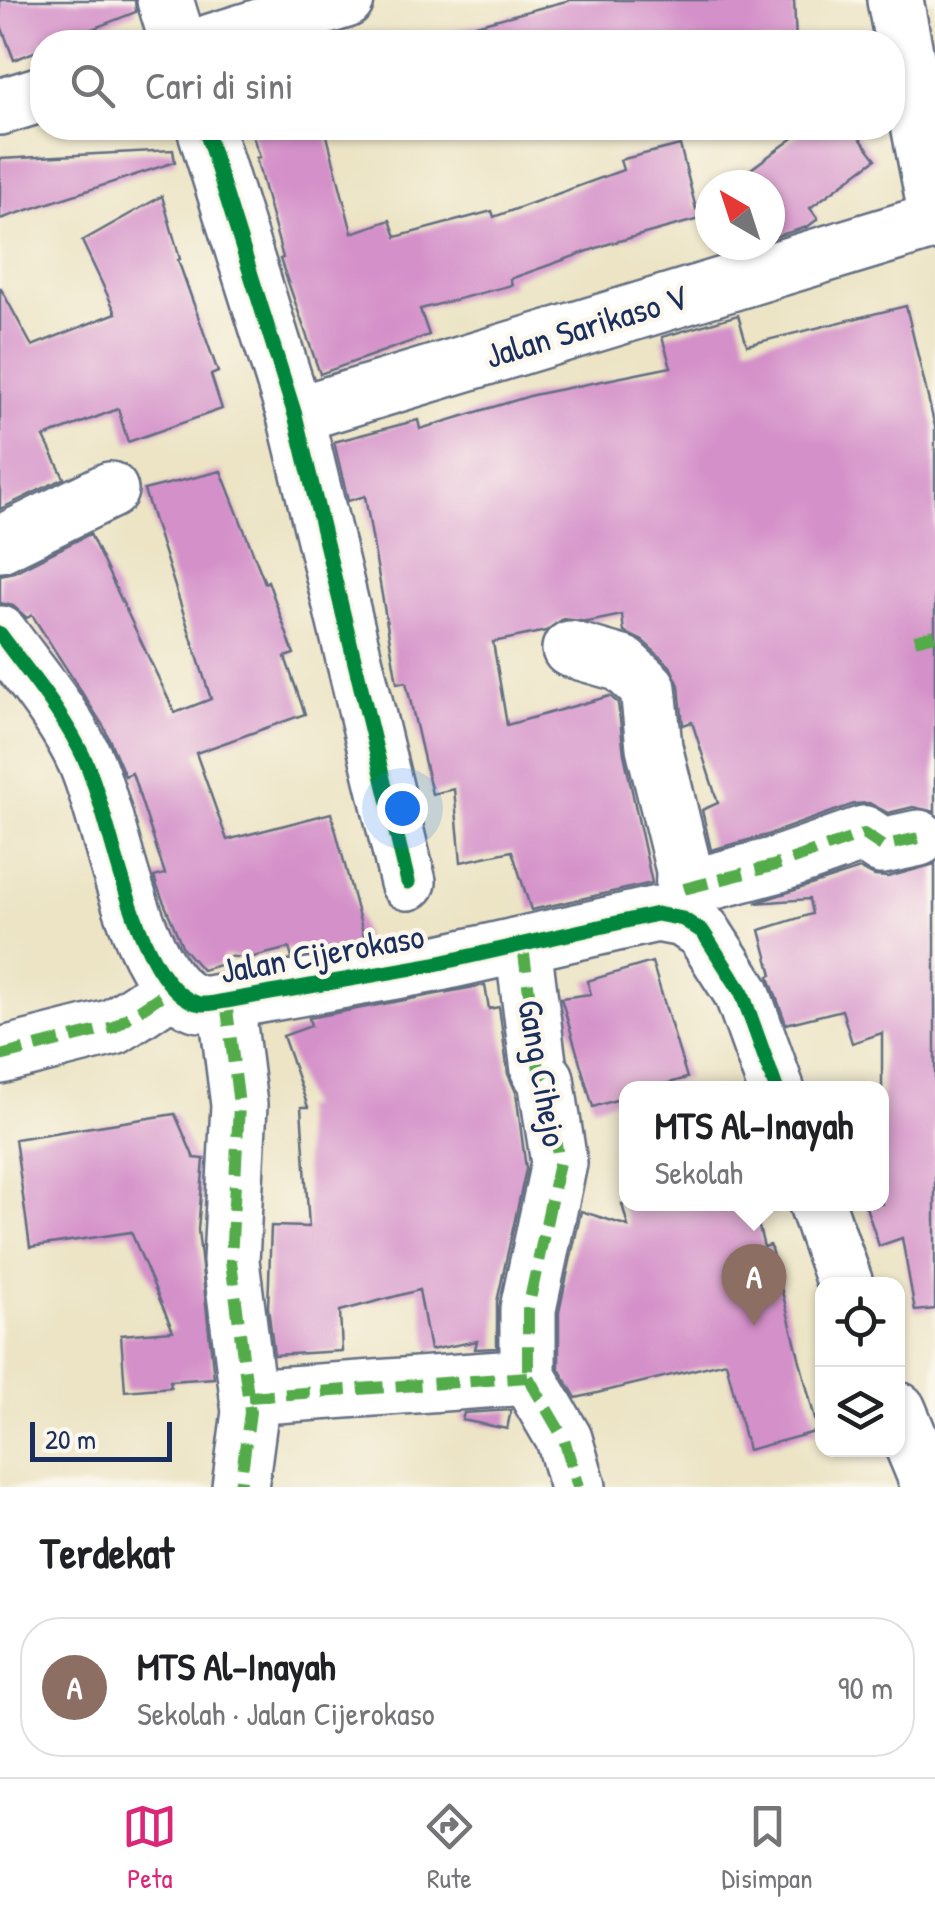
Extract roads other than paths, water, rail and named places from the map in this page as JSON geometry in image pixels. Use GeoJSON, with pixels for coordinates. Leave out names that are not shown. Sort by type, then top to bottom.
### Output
{"type":"FeatureCollection","features":[{"type":"Feature","properties":{"kind":"street"},"geometry":{"type":"LineString","coordinates":[[165,0],[174,30]]}},
{"type":"Feature","properties":{"kind":"street"},"geometry":{"type":"LineString","coordinates":[[250,30],[346,0]]}},
{"type":"Feature","properties":{"kind":"street"},"geometry":{"type":"LineString","coordinates":[[896,0],[902,30]]}},
{"type":"Feature","properties":{"kind":"street"},"geometry":{"type":"LineString","coordinates":[[905,48],[935,207]]}},
{"type":"Feature","properties":{"kind":"street"},"geometry":{"type":"LineString","coordinates":[[0,107],[30,98]]}},
{"type":"Feature","properties":{"kind":"street"},"geometry":{"type":"LineString","coordinates":[[209,140],[295,415],[408,882]]}},
{"type":"Feature","properties":{"kind":"street","name":"Jalan Sarikaso V"},"geometry":{"type":"LineString","coordinates":[[295,415],[935,221]]}},
{"type":"Feature","properties":{"kind":"street"},"geometry":{"type":"LineString","coordinates":[[0,544],[110,490]]}},
{"type":"Feature","properties":{"kind":"street","name":"Jalan Cijerokaso"},"geometry":{"type":"LineString","coordinates":[[0,634],[68,729],[86,761],[148,954],[171,989],[198,1005],[523,946],[657,914],[864,834],[882,846],[919,838]]}},
{"type":"Feature","properties":{"kind":"street"},"geometry":{"type":"LineString","coordinates":[[570,648],[622,664],[648,688],[654,747],[684,870],[683,904],[742,993],[773,1081]]}},
{"type":"Feature","properties":{"kind":"street","name":"Gang Cihejo"},"geometry":{"type":"LineString","coordinates":[[523,946],[539,1070],[546,1080],[559,1163],[528,1309],[528,1377]]}},
{"type":"Feature","properties":{"kind":"street"},"geometry":{"type":"LineString","coordinates":[[0,1056],[114,1027],[171,989]]}},
{"type":"Feature","properties":{"kind":"street"},"geometry":{"type":"LineString","coordinates":[[226,1002],[239,1106],[231,1261],[250,1412],[240,1487]]}},
{"type":"Feature","properties":{"kind":"street"},"geometry":{"type":"LineString","coordinates":[[819,1211],[843,1277]]}},
{"type":"Feature","properties":{"kind":"street"},"geometry":{"type":"LineString","coordinates":[[248,1398],[528,1377],[564,1439],[578,1487]]}},
{"type":"Feature","properties":{"kind":"street"},"geometry":{"type":"LineString","coordinates":[[905,1427],[930,1487]]}},
{"type":"Feature","properties":{"kind":"place","name":"MTS Al-Inayah"},"geometry":{"type":"Point","coordinates":[754,1326]}}]}
